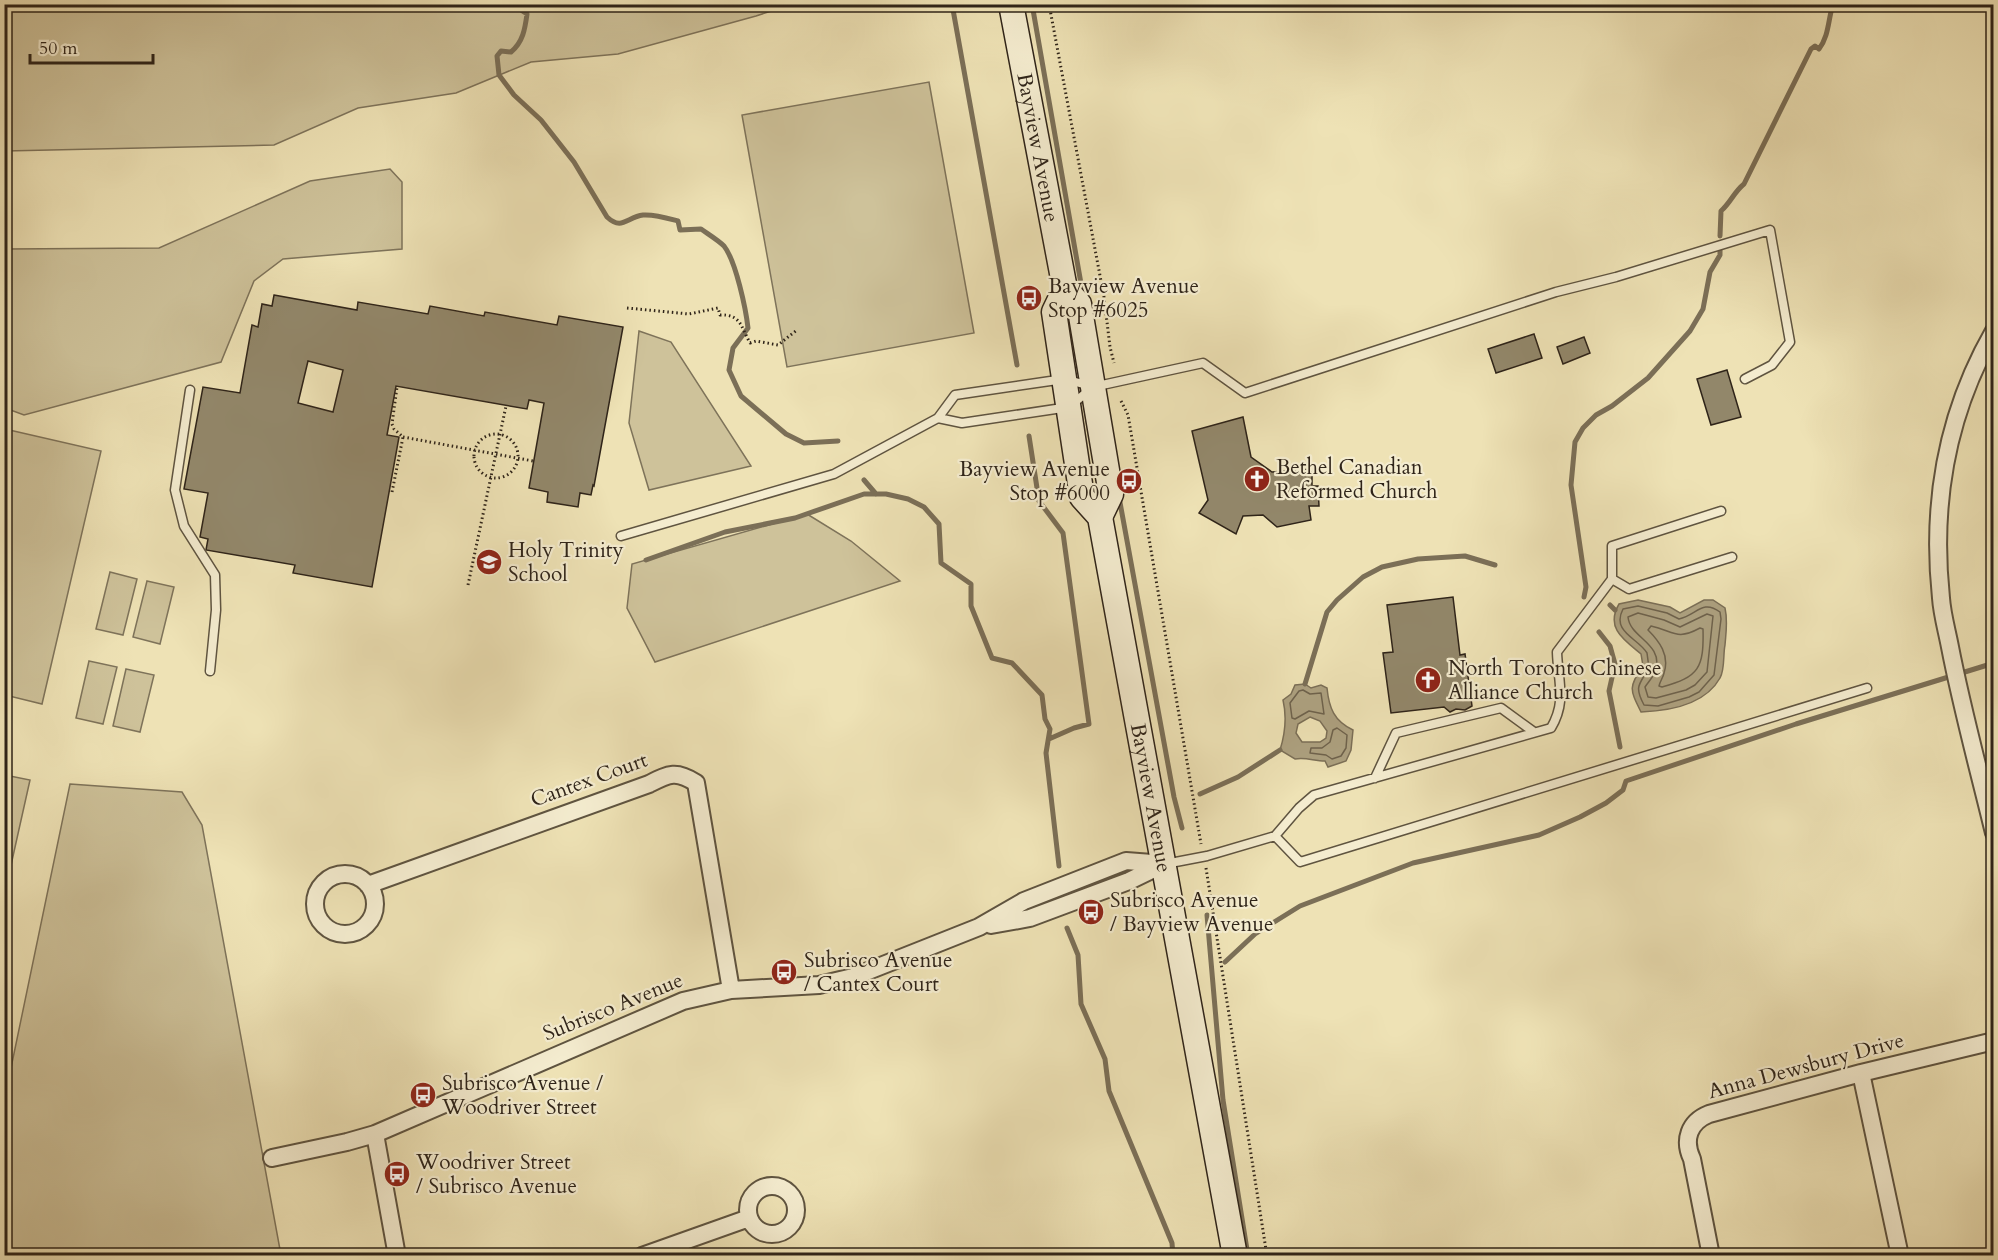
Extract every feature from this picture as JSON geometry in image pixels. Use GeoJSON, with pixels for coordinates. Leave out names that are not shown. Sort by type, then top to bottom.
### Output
{"type":"FeatureCollection","features":[{"type":"Feature","properties":{"kind":"main road","name":"Bayview Avenue"},"geometry":{"type":"LineString","coordinates":[[1011,4],[1065,289],[1079,304],[1111,494],[1100,517]]}},
{"type":"Feature","properties":{"kind":"main road","name":"Bayview Avenue"},"geometry":{"type":"LineString","coordinates":[[1065,289],[1054,312],[1082,497],[1100,517],[1235,1256]]}},
{"type":"Feature","properties":{"kind":"street"},"geometry":{"type":"LineString","coordinates":[[1994,331],[1971,376],[1955,419],[1946,455],[1937,527],[1941,600],[1958,688],[1986,769],[1994,833]]}},
{"type":"Feature","properties":{"kind":"street","name":"Cantex Court"},"geometry":{"type":"LineString","coordinates":[[368,885],[649,784],[669,774],[684,776],[696,783],[731,990]]}},
{"type":"Feature","properties":{"kind":"street","name":"Subrisco Avenue"},"geometry":{"type":"LineString","coordinates":[[272,1158],[375,1134],[683,1001],[731,990],[819,985],[836,981],[884,965],[979,927],[1030,918],[1129,881],[1165,864]]}},
{"type":"Feature","properties":{"kind":"street","name":"Anna Dewsbury Drive"},"geometry":{"type":"LineString","coordinates":[[1711,1256],[1688,1146],[1690,1131],[1695,1122],[1709,1114],[1861,1073],[1994,1041]]}},
{"type":"Feature","properties":{"kind":"street"},"geometry":{"type":"LineString","coordinates":[[1861,1073],[1900,1256]]}},
{"type":"Feature","properties":{"kind":"street"},"geometry":{"type":"LineString","coordinates":[[375,1134],[398,1256]]}},
{"type":"Feature","properties":{"kind":"street"},"geometry":{"type":"LineString","coordinates":[[642,1256],[749,1218]]}},
{"type":"Feature","properties":{"kind":"lane"},"geometry":{"type":"LineString","coordinates":[[938,418],[962,423],[1069,407],[1093,387],[1203,363],[1245,393],[1556,292],[1616,277],[1770,230],[1790,342],[1772,366],[1745,379]]}},
{"type":"Feature","properties":{"kind":"lane"},"geometry":{"type":"LineString","coordinates":[[621,536],[834,474],[938,418],[955,395],[1064,379],[1093,387]]}},
{"type":"Feature","properties":{"kind":"lane"},"geometry":{"type":"LineString","coordinates":[[190,390],[175,490],[184,526],[215,575],[216,610],[210,671]]}},
{"type":"Feature","properties":{"kind":"lane"},"geometry":{"type":"LineString","coordinates":[[1165,864],[1207,856],[1275,836],[1299,808],[1314,795],[1551,728],[1559,713],[1561,699],[1557,652],[1612,579],[1612,546],[1721,511]]}},
{"type":"Feature","properties":{"kind":"lane"},"geometry":{"type":"LineString","coordinates":[[1612,579],[1629,589],[1732,557]]}},
{"type":"Feature","properties":{"kind":"lane"},"geometry":{"type":"LineString","coordinates":[[1275,836],[1300,862],[1867,688]]}},
{"type":"Feature","properties":{"kind":"lane"},"geometry":{"type":"LineString","coordinates":[[1376,778],[1396,734],[1501,708],[1534,732]]}},
{"type":"Feature","properties":{"kind":"path"},"geometry":{"type":"LineString","coordinates":[[1049,4],[1104,297],[1114,363]]}},
{"type":"Feature","properties":{"kind":"path"},"geometry":{"type":"LineString","coordinates":[[627,308],[689,314],[718,308],[720,315],[731,314],[736,317],[750,343],[756,341],[778,345],[797,330]]}},
{"type":"Feature","properties":{"kind":"path"},"geometry":{"type":"LineString","coordinates":[[397,387],[392,424],[403,437],[533,461]]}},
{"type":"Feature","properties":{"kind":"path"},"geometry":{"type":"LineString","coordinates":[[1121,401],[1128,416],[1202,846]]}},
{"type":"Feature","properties":{"kind":"path"},"geometry":{"type":"LineString","coordinates":[[468,585],[506,406]]}},
{"type":"Feature","properties":{"kind":"path"},"geometry":{"type":"LineString","coordinates":[[500,434],[510,439],[516,448],[517,459],[508,474],[491,477],[481,472],[474,462],[474,451],[479,441],[489,435],[500,434]]}},
{"type":"Feature","properties":{"kind":"path"},"geometry":{"type":"LineString","coordinates":[[392,492],[403,437]]}},
{"type":"Feature","properties":{"kind":"path"},"geometry":{"type":"LineString","coordinates":[[1206,868],[1267,1256]]}},
{"type":"Feature","properties":{"kind":"shaded area"},"geometry":{"type":"Polygon","coordinates":[[[4,5],[790,5],[618,54],[531,62],[456,93],[358,108],[274,145],[5,151],[4,5]]]}},
{"type":"Feature","properties":{"kind":"shaded area"},"geometry":{"type":"Polygon","coordinates":[[[929,82],[974,333],[787,367],[742,115],[929,82]]]}},
{"type":"Feature","properties":{"kind":"shaded area"},"geometry":{"type":"Polygon","coordinates":[[[390,169],[402,182],[402,249],[283,259],[254,281],[221,362],[24,415],[5,408],[5,249],[159,248],[310,181],[390,169]]]}},
{"type":"Feature","properties":{"kind":"shaded area"},"geometry":{"type":"Polygon","coordinates":[[[639,331],[671,342],[751,466],[649,490],[629,423],[639,331]]]}},
{"type":"Feature","properties":{"kind":"shaded area"},"geometry":{"type":"Polygon","coordinates":[[[5,429],[101,451],[42,704],[5,695],[5,429]]]}},
{"type":"Feature","properties":{"kind":"shaded area"},"geometry":{"type":"Polygon","coordinates":[[[807,514],[851,541],[900,581],[655,662],[627,608],[632,564],[807,514]]]}},
{"type":"Feature","properties":{"kind":"shaded area"},"geometry":{"type":"Polygon","coordinates":[[[110,572],[137,579],[123,635],[96,629],[110,572]]]}},
{"type":"Feature","properties":{"kind":"shaded area"},"geometry":{"type":"Polygon","coordinates":[[[147,581],[174,587],[160,644],[133,637],[147,581]]]}},
{"type":"Feature","properties":{"kind":"shaded area"},"geometry":{"type":"Polygon","coordinates":[[[89,661],[117,667],[103,724],[76,718],[89,661]]]}},
{"type":"Feature","properties":{"kind":"shaded area"},"geometry":{"type":"Polygon","coordinates":[[[126,669],[154,675],[140,732],[113,726],[126,669]]]}},
{"type":"Feature","properties":{"kind":"shaded area"},"geometry":{"type":"Polygon","coordinates":[[[4,775],[30,780],[5,892],[4,775]]]}},
{"type":"Feature","properties":{"kind":"shaded area"},"geometry":{"type":"Polygon","coordinates":[[[70,784],[182,792],[202,825],[281,1255],[5,1255],[5,1093],[70,784]]]}},
{"type":"Feature","properties":{"kind":"water"},"geometry":{"type":"Polygon","coordinates":[[[1638,600],[1670,607],[1680,613],[1704,600],[1713,600],[1725,608],[1723,671],[1705,695],[1674,708],[1641,712],[1632,689],[1643,666],[1641,654],[1618,633],[1614,620],[1619,604],[1638,600]]]}},
{"type":"Feature","properties":{"kind":"water"},"geometry":{"type":"Polygon","coordinates":[[[1305,684],[1311,688],[1321,685],[1327,688],[1329,702],[1337,718],[1353,730],[1351,750],[1346,761],[1328,767],[1325,761],[1295,759],[1280,750],[1285,725],[1283,700],[1291,694],[1295,685],[1305,684]],[[1310,717],[1298,724],[1296,733],[1302,742],[1320,742],[1326,738],[1327,731],[1320,721],[1310,717]]]}},
{"type":"Feature","properties":{"kind":"building"},"geometry":{"type":"Polygon","coordinates":[[[274,295],[357,310],[358,302],[428,314],[430,306],[484,316],[485,312],[557,325],[559,316],[623,327],[591,495],[580,493],[578,507],[547,502],[548,492],[529,488],[544,403],[529,400],[527,409],[396,386],[387,435],[399,437],[372,587],[293,573],[295,565],[206,550],[208,539],[200,537],[208,493],[184,489],[203,387],[240,393],[252,325],[258,327],[262,304],[272,306],[274,295]],[[308,361],[298,403],[333,412],[343,370],[308,361]]]}},
{"type":"Feature","properties":{"kind":"building"},"geometry":{"type":"Polygon","coordinates":[[[1534,334],[1542,358],[1496,373],[1488,349],[1534,334]]]}},
{"type":"Feature","properties":{"kind":"building"},"geometry":{"type":"Polygon","coordinates":[[[1584,337],[1590,353],[1563,364],[1557,347],[1584,337]]]}},
{"type":"Feature","properties":{"kind":"building"},"geometry":{"type":"Polygon","coordinates":[[[1727,370],[1741,417],[1711,425],[1697,379],[1727,370]]]}},
{"type":"Feature","properties":{"kind":"building","name":"Bethel Canadian Reformed Church"},"geometry":{"type":"Polygon","coordinates":[[[1243,417],[1251,457],[1272,472],[1312,469],[1312,486],[1318,486],[1319,506],[1309,506],[1311,520],[1277,527],[1263,515],[1243,516],[1236,534],[1199,513],[1208,500],[1192,431],[1243,417]]]}},
{"type":"Feature","properties":{"kind":"building","name":"North Toronto Chinese Alliance Church"},"geometry":{"type":"Polygon","coordinates":[[[1453,597],[1460,655],[1465,654],[1472,706],[1465,710],[1456,709],[1450,712],[1444,707],[1391,713],[1383,653],[1393,652],[1387,605],[1453,597]]]}},
{"type":"Feature","properties":{"kind":"waterway"},"geometry":{"type":"LineString","coordinates":[[512,4],[527,14],[525,25],[521,40],[515,48],[511,52],[501,51],[497,56],[499,75],[514,95],[541,120],[574,162],[607,217],[612,221],[621,223],[637,216],[660,216],[678,221],[680,230],[701,229],[724,246],[733,263],[743,298],[748,328],[733,348],[729,370],[741,396],[786,434],[804,443],[838,441]]}},
{"type":"Feature","properties":{"kind":"waterway"},"geometry":{"type":"LineString","coordinates":[[952,4],[1017,365]]}},
{"type":"Feature","properties":{"kind":"waterway"},"geometry":{"type":"LineString","coordinates":[[1032,4],[1083,295]]}},
{"type":"Feature","properties":{"kind":"waterway"},"geometry":{"type":"LineString","coordinates":[[1720,236],[1721,211],[1744,184],[1811,49],[1815,46],[1819,49],[1822,44],[1827,33],[1833,4]]}},
{"type":"Feature","properties":{"kind":"waterway"},"geometry":{"type":"LineString","coordinates":[[1584,597],[1586,587],[1571,485],[1575,442],[1583,428],[1596,415],[1612,406],[1648,378],[1690,331],[1703,309],[1710,272],[1720,255],[1720,250]]}},
{"type":"Feature","properties":{"kind":"waterway"},"geometry":{"type":"LineString","coordinates":[[1029,436],[1039,501],[1063,533],[1089,724],[1049,739]]}},
{"type":"Feature","properties":{"kind":"waterway"},"geometry":{"type":"LineString","coordinates":[[864,480],[876,494]]}},
{"type":"Feature","properties":{"kind":"waterway"},"geometry":{"type":"LineString","coordinates":[[646,560],[725,532],[795,518],[864,494],[886,494],[908,499],[924,507],[939,524],[941,563],[971,584],[971,606],[992,658],[1012,663],[1042,695],[1045,719],[1050,729],[1046,753],[1059,866]]}},
{"type":"Feature","properties":{"kind":"waterway"},"geometry":{"type":"LineString","coordinates":[[1119,497],[1174,797],[1182,828]]}},
{"type":"Feature","properties":{"kind":"waterway"},"geometry":{"type":"LineString","coordinates":[[1305,684],[1327,612],[1363,577],[1382,567],[1418,559],[1465,556],[1495,565]]}},
{"type":"Feature","properties":{"kind":"waterway"},"geometry":{"type":"LineString","coordinates":[[1610,605],[1615,610]]}},
{"type":"Feature","properties":{"kind":"waterway"},"geometry":{"type":"LineString","coordinates":[[1599,632],[1610,646],[1615,664],[1609,691],[1620,747]]}},
{"type":"Feature","properties":{"kind":"waterway"},"geometry":{"type":"LineString","coordinates":[[1225,962],[1255,934],[1300,906],[1413,863],[1539,835],[1606,803],[1623,790],[1626,781],[1796,724],[1994,663]]}},
{"type":"Feature","properties":{"kind":"waterway"},"geometry":{"type":"LineString","coordinates":[[1200,794],[1238,777],[1280,750]]}},
{"type":"Feature","properties":{"kind":"waterway"},"geometry":{"type":"LineString","coordinates":[[1207,915],[1223,1100],[1248,1256]]}},
{"type":"Feature","properties":{"kind":"waterway"},"geometry":{"type":"LineString","coordinates":[[1067,928],[1078,955],[1081,1004],[1105,1059],[1109,1091],[1172,1243],[1173,1256]]}},
{"type":"Feature","properties":{"kind":"place","name":"Bayview Avenue Stop #6025"},"geometry":{"type":"Point","coordinates":[1029,298]}},
{"type":"Feature","properties":{"kind":"place","name":"Bethel Canadian Reformed Church"},"geometry":{"type":"Point","coordinates":[1257,479]}},
{"type":"Feature","properties":{"kind":"place","name":"Bayview Avenue Stop #6000"},"geometry":{"type":"Point","coordinates":[1129,481]}},
{"type":"Feature","properties":{"kind":"place","name":"Holy Trinity School"},"geometry":{"type":"Point","coordinates":[489,562]}},
{"type":"Feature","properties":{"kind":"place","name":"North Toronto Chinese Alliance Church"},"geometry":{"type":"Point","coordinates":[1428,680]}},
{"type":"Feature","properties":{"kind":"place","name":"Subrisco Avenue / Bayview Avenue"},"geometry":{"type":"Point","coordinates":[1091,912]}},
{"type":"Feature","properties":{"kind":"place","name":"Subrisco Avenue / Cantex Court"},"geometry":{"type":"Point","coordinates":[784,972]}},
{"type":"Feature","properties":{"kind":"place","name":"Subrisco Avenue / Woodriver Street"},"geometry":{"type":"Point","coordinates":[423,1095]}},
{"type":"Feature","properties":{"kind":"place","name":"Woodriver Street / Subrisco Avenue"},"geometry":{"type":"Point","coordinates":[397,1174]}}]}
